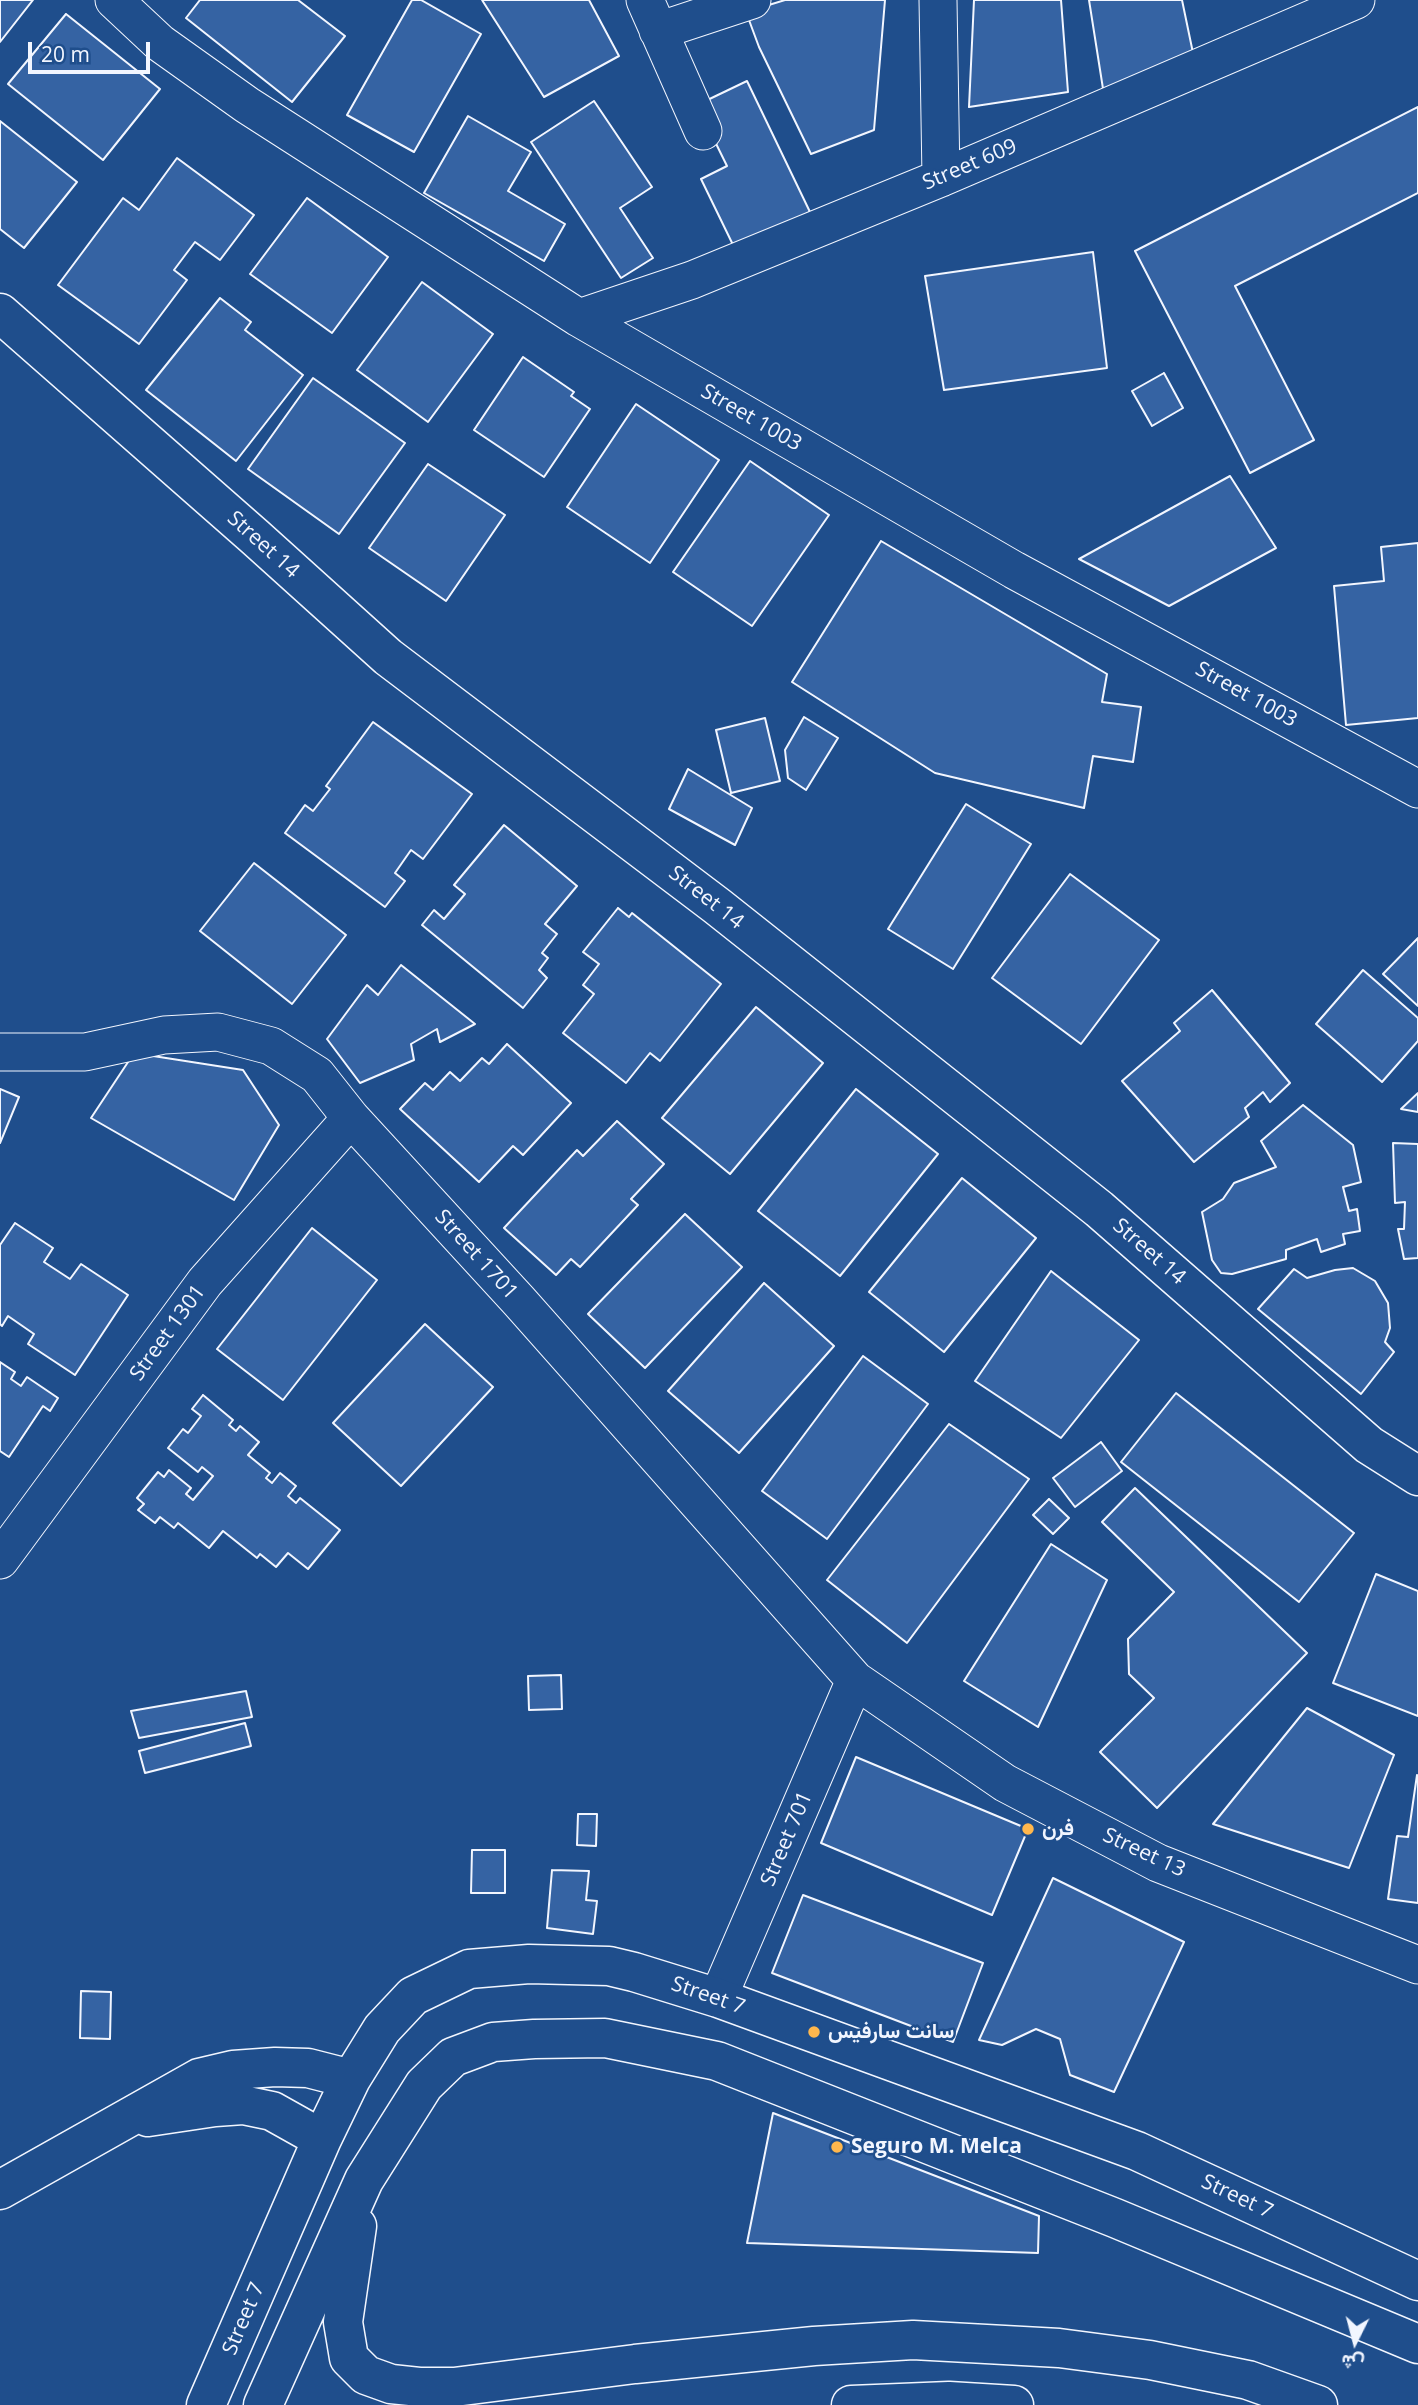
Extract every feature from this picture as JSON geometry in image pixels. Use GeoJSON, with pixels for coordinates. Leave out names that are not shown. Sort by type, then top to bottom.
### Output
{"type":"FeatureCollection","features":[{"type":"Feature","properties":{"kind":"street","name":"Street 1003"},"geometry":{"type":"LineString","coordinates":[[114,0],[160,43],[247,105],[579,318],[1014,570],[1418,789]]}},
{"type":"Feature","properties":{"kind":"street"},"geometry":{"type":"LineString","coordinates":[[703,131],[652,16],[752,0]]}},
{"type":"Feature","properties":{"kind":"street"},"geometry":{"type":"LineString","coordinates":[[938,0],[941,178]]}},
{"type":"Feature","properties":{"kind":"street","name":"Street 609"},"geometry":{"type":"LineString","coordinates":[[579,318],[692,281],[941,178],[1356,0]]}},
{"type":"Feature","properties":{"kind":"street","name":"Street 14"},"geometry":{"type":"LineString","coordinates":[[0,313],[256,537],[388,657],[717,906],[1099,1209],[1369,1446],[1418,1476]]}},
{"type":"Feature","properties":{"kind":"street","name":"Street 1701"},"geometry":{"type":"LineString","coordinates":[[0,1052],[85,1052],[164,1035],[218,1032],[271,1046],[317,1075],[351,1118],[519,1301],[855,1680]]}},
{"type":"Feature","properties":{"kind":"street","name":"Street 1301"},"geometry":{"type":"LineString","coordinates":[[0,1560],[205,1282],[351,1118]]}},
{"type":"Feature","properties":{"kind":"street","name":"Street 13"},"geometry":{"type":"LineString","coordinates":[[855,1680],[1005,1783],[1158,1863],[1418,1965]]}},
{"type":"Feature","properties":{"kind":"street","name":"Street 701"},"geometry":{"type":"LineString","coordinates":[[718,1998],[855,1680]]}},
{"type":"Feature","properties":{"kind":"street","name":"Street 7"},"geometry":{"type":"LineString","coordinates":[[206,2405],[322,2139],[351,2079],[382,2029],[413,1996],[469,1969],[529,1964],[609,1966],[718,1998],[1137,2151],[1418,2281]]}},
{"type":"Feature","properties":{"kind":"street"},"geometry":{"type":"LineString","coordinates":[[263,2405],[364,2180],[424,2085],[453,2057],[493,2042],[605,2038],[717,2061],[1115,2218],[1418,2344]]}},
{"type":"Feature","properties":{"kind":"street"},"geometry":{"type":"LineString","coordinates":[[0,2190],[199,2078],[233,2070],[275,2067],[308,2068],[351,2079]]}},
{"type":"Feature","properties":{"kind":"street"},"geometry":{"type":"LineString","coordinates":[[125,2121],[215,2106],[243,2105],[272,2111],[322,2139]]}},
{"type":"Feature","properties":{"kind":"street"},"geometry":{"type":"LineString","coordinates":[[364,2180],[343,2322],[349,2358],[366,2375],[391,2384],[419,2388],[454,2387],[635,2364],[814,2346],[913,2340],[1059,2348],[1150,2360],[1248,2380],[1318,2405]]}},
{"type":"Feature","properties":{"kind":"street"},"geometry":{"type":"LineString","coordinates":[[851,2405],[949,2401],[1014,2405]]}},
{"type":"Feature","properties":{"kind":"building"},"geometry":{"type":"Polygon","coordinates":[[[0,0],[33,0],[0,42],[0,0]]]}},
{"type":"Feature","properties":{"kind":"building"},"geometry":{"type":"Polygon","coordinates":[[[200,0],[298,0],[345,36],[292,102],[186,18],[200,0]]]}},
{"type":"Feature","properties":{"kind":"building"},"geometry":{"type":"Polygon","coordinates":[[[412,0],[421,0],[481,34],[414,152],[347,115],[412,0]]]}},
{"type":"Feature","properties":{"kind":"building"},"geometry":{"type":"Polygon","coordinates":[[[482,0],[589,0],[619,56],[544,97],[482,0]]]}},
{"type":"Feature","properties":{"kind":"building"},"geometry":{"type":"Polygon","coordinates":[[[785,0],[885,0],[874,130],[811,154],[759,47],[746,12],[785,0]]]}},
{"type":"Feature","properties":{"kind":"building"},"geometry":{"type":"Polygon","coordinates":[[[974,0],[1061,0],[1068,92],[969,107],[974,0]]]}},
{"type":"Feature","properties":{"kind":"building"},"geometry":{"type":"Polygon","coordinates":[[[1089,0],[1182,0],[1193,53],[1104,95],[1089,0]]]}},
{"type":"Feature","properties":{"kind":"building"},"geometry":{"type":"Polygon","coordinates":[[[66,14],[160,89],[103,160],[8,84],[66,14]]]}},
{"type":"Feature","properties":{"kind":"building"},"geometry":{"type":"Polygon","coordinates":[[[747,81],[810,212],[735,249],[701,179],[727,166],[697,105],[747,81]]]}},
{"type":"Feature","properties":{"kind":"building"},"geometry":{"type":"Polygon","coordinates":[[[594,101],[652,187],[620,208],[653,258],[621,278],[531,142],[594,101]]]}},
{"type":"Feature","properties":{"kind":"building"},"geometry":{"type":"Polygon","coordinates":[[[1418,107],[1418,193],[1235,286],[1314,440],[1250,473],[1135,251],[1418,107]]]}},
{"type":"Feature","properties":{"kind":"building"},"geometry":{"type":"Polygon","coordinates":[[[468,116],[531,152],[508,191],[565,224],[544,261],[424,193],[468,116]]]}},
{"type":"Feature","properties":{"kind":"building"},"geometry":{"type":"Polygon","coordinates":[[[0,121],[77,182],[24,248],[0,229],[0,121]]]}},
{"type":"Feature","properties":{"kind":"building"},"geometry":{"type":"Polygon","coordinates":[[[177,158],[254,215],[220,260],[195,242],[174,270],[187,280],[139,344],[58,285],[123,198],[139,210],[177,158]]]}},
{"type":"Feature","properties":{"kind":"building"},"geometry":{"type":"Polygon","coordinates":[[[307,198],[388,257],[332,333],[250,274],[307,198]]]}},
{"type":"Feature","properties":{"kind":"building"},"geometry":{"type":"Polygon","coordinates":[[[1093,252],[1107,368],[944,390],[925,276],[1093,252]]]}},
{"type":"Feature","properties":{"kind":"building"},"geometry":{"type":"Polygon","coordinates":[[[422,282],[493,334],[428,422],[357,370],[422,282]]]}},
{"type":"Feature","properties":{"kind":"building"},"geometry":{"type":"Polygon","coordinates":[[[220,298],[251,322],[245,330],[303,375],[236,461],[146,390],[220,298]]]}},
{"type":"Feature","properties":{"kind":"building"},"geometry":{"type":"Polygon","coordinates":[[[523,357],[574,392],[571,396],[590,409],[544,477],[474,430],[523,357]]]}},
{"type":"Feature","properties":{"kind":"building"},"geometry":{"type":"Polygon","coordinates":[[[1164,373],[1183,408],[1152,426],[1132,391],[1164,373]]]}},
{"type":"Feature","properties":{"kind":"building"},"geometry":{"type":"Polygon","coordinates":[[[313,378],[405,443],[339,534],[248,469],[313,378]]]}},
{"type":"Feature","properties":{"kind":"building"},"geometry":{"type":"Polygon","coordinates":[[[636,404],[719,460],[650,563],[567,507],[636,404]]]}},
{"type":"Feature","properties":{"kind":"building"},"geometry":{"type":"Polygon","coordinates":[[[750,461],[829,515],[752,626],[673,572],[750,461]]]}},
{"type":"Feature","properties":{"kind":"building"},"geometry":{"type":"Polygon","coordinates":[[[428,464],[505,515],[446,601],[369,548],[428,464]]]}},
{"type":"Feature","properties":{"kind":"building"},"geometry":{"type":"Polygon","coordinates":[[[1230,476],[1276,548],[1169,606],[1079,559],[1230,476]]]}},
{"type":"Feature","properties":{"kind":"building"},"geometry":{"type":"Polygon","coordinates":[[[881,541],[1107,674],[1102,702],[1141,707],[1133,762],[1093,756],[1084,808],[935,773],[792,682],[881,541]]]}},
{"type":"Feature","properties":{"kind":"building"},"geometry":{"type":"Polygon","coordinates":[[[1418,543],[1418,718],[1346,725],[1334,586],[1384,581],[1381,547],[1418,543]]]}},
{"type":"Feature","properties":{"kind":"building"},"geometry":{"type":"Polygon","coordinates":[[[804,717],[838,738],[806,790],[788,778],[785,750],[804,717]]]}},
{"type":"Feature","properties":{"kind":"building"},"geometry":{"type":"Polygon","coordinates":[[[765,718],[780,781],[731,793],[716,730],[765,718]]]}},
{"type":"Feature","properties":{"kind":"building"},"geometry":{"type":"Polygon","coordinates":[[[373,722],[472,794],[423,859],[411,850],[395,873],[405,881],[385,907],[285,833],[305,805],[313,811],[330,789],[326,786],[373,722]]]}},
{"type":"Feature","properties":{"kind":"building"},"geometry":{"type":"Polygon","coordinates":[[[688,769],[752,808],[735,845],[669,809],[688,769]]]}},
{"type":"Feature","properties":{"kind":"building"},"geometry":{"type":"Polygon","coordinates":[[[966,804],[1031,844],[953,969],[888,929],[966,804]]]}},
{"type":"Feature","properties":{"kind":"building"},"geometry":{"type":"Polygon","coordinates":[[[504,825],[577,886],[545,924],[557,934],[542,953],[548,958],[539,970],[547,978],[523,1008],[422,925],[434,910],[444,919],[465,894],[454,885],[504,825]]]}},
{"type":"Feature","properties":{"kind":"building"},"geometry":{"type":"Polygon","coordinates":[[[254,863],[346,935],[292,1004],[200,931],[254,863]]]}},
{"type":"Feature","properties":{"kind":"building"},"geometry":{"type":"Polygon","coordinates":[[[1070,874],[1159,940],[1081,1044],[992,978],[1070,874]]]}},
{"type":"Feature","properties":{"kind":"building"},"geometry":{"type":"Polygon","coordinates":[[[618,908],[629,917],[632,913],[721,984],[660,1061],[650,1053],[626,1083],[563,1033],[594,994],[583,985],[599,964],[583,952],[618,908]]]}},
{"type":"Feature","properties":{"kind":"building"},"geometry":{"type":"Polygon","coordinates":[[[1418,938],[1418,1006],[1383,974],[1418,938]]]}},
{"type":"Feature","properties":{"kind":"building"},"geometry":{"type":"Polygon","coordinates":[[[401,965],[475,1024],[440,1042],[437,1029],[411,1044],[414,1060],[360,1083],[327,1039],[367,985],[378,995],[401,965]]]}},
{"type":"Feature","properties":{"kind":"building"},"geometry":{"type":"Polygon","coordinates":[[[1363,970],[1418,1018],[1418,1041],[1382,1082],[1316,1024],[1363,970]]]}},
{"type":"Feature","properties":{"kind":"building"},"geometry":{"type":"Polygon","coordinates":[[[1212,990],[1290,1083],[1270,1102],[1263,1092],[1245,1108],[1249,1117],[1194,1162],[1122,1081],[1180,1031],[1174,1023],[1212,990]]]}},
{"type":"Feature","properties":{"kind":"building"},"geometry":{"type":"Polygon","coordinates":[[[756,1007],[823,1063],[730,1174],[662,1118],[756,1007]]]}},
{"type":"Feature","properties":{"kind":"building"},"geometry":{"type":"Polygon","coordinates":[[[507,1044],[571,1103],[523,1155],[513,1146],[479,1182],[400,1109],[425,1083],[433,1090],[450,1072],[460,1081],[482,1058],[489,1064],[507,1044]]]}},
{"type":"Feature","properties":{"kind":"building"},"geometry":{"type":"Polygon","coordinates":[[[134,1053],[243,1070],[279,1125],[234,1200],[91,1118],[134,1053]]]}},
{"type":"Feature","properties":{"kind":"building"},"geometry":{"type":"Polygon","coordinates":[[[0,1089],[19,1097],[0,1143],[0,1089]]]}},
{"type":"Feature","properties":{"kind":"building"},"geometry":{"type":"Polygon","coordinates":[[[856,1089],[938,1154],[840,1276],[758,1211],[856,1089]]]}},
{"type":"Feature","properties":{"kind":"building"},"geometry":{"type":"Polygon","coordinates":[[[1418,1093],[1418,1112],[1401,1109],[1418,1093]]]}},
{"type":"Feature","properties":{"kind":"building"},"geometry":{"type":"Polygon","coordinates":[[[1303,1105],[1353,1145],[1361,1182],[1343,1187],[1349,1211],[1357,1209],[1360,1231],[1343,1234],[1345,1244],[1321,1252],[1317,1239],[1286,1250],[1286,1259],[1232,1274],[1221,1273],[1212,1260],[1202,1212],[1223,1199],[1234,1183],[1276,1167],[1261,1141],[1303,1105]]]}},
{"type":"Feature","properties":{"kind":"building"},"geometry":{"type":"Polygon","coordinates":[[[617,1121],[664,1164],[631,1199],[638,1205],[580,1267],[571,1259],[556,1275],[504,1228],[577,1150],[583,1156],[617,1121]]]}},
{"type":"Feature","properties":{"kind":"building"},"geometry":{"type":"Polygon","coordinates":[[[1393,1143],[1418,1144],[1418,1258],[1404,1259],[1398,1229],[1404,1229],[1405,1202],[1395,1203],[1393,1143]]]}},
{"type":"Feature","properties":{"kind":"building"},"geometry":{"type":"Polygon","coordinates":[[[962,1178],[1036,1238],[944,1352],[869,1292],[962,1178]]]}},
{"type":"Feature","properties":{"kind":"building"},"geometry":{"type":"Polygon","coordinates":[[[685,1214],[742,1267],[645,1368],[588,1314],[685,1214]]]}},
{"type":"Feature","properties":{"kind":"building"},"geometry":{"type":"Polygon","coordinates":[[[15,1223],[53,1248],[44,1262],[70,1279],[81,1264],[128,1295],[75,1375],[28,1344],[34,1334],[8,1316],[2,1326],[0,1324],[0,1245],[15,1223]]]}},
{"type":"Feature","properties":{"kind":"building"},"geometry":{"type":"Polygon","coordinates":[[[312,1228],[377,1280],[283,1400],[217,1349],[312,1228]]]}},
{"type":"Feature","properties":{"kind":"building"},"geometry":{"type":"Polygon","coordinates":[[[1353,1268],[1375,1281],[1388,1303],[1390,1328],[1385,1342],[1394,1352],[1361,1394],[1258,1309],[1294,1269],[1307,1278],[1353,1268]]]}},
{"type":"Feature","properties":{"kind":"building"},"geometry":{"type":"Polygon","coordinates":[[[1051,1271],[1139,1340],[1061,1438],[975,1381],[1051,1271]]]}},
{"type":"Feature","properties":{"kind":"building"},"geometry":{"type":"Polygon","coordinates":[[[764,1283],[834,1346],[739,1453],[668,1391],[764,1283]]]}},
{"type":"Feature","properties":{"kind":"building"},"geometry":{"type":"Polygon","coordinates":[[[425,1324],[493,1387],[401,1486],[333,1423],[425,1324]]]}},
{"type":"Feature","properties":{"kind":"building"},"geometry":{"type":"Polygon","coordinates":[[[863,1356],[928,1404],[827,1539],[762,1491],[863,1356]]]}},
{"type":"Feature","properties":{"kind":"building"},"geometry":{"type":"Polygon","coordinates":[[[0,1362],[15,1372],[11,1379],[21,1386],[27,1377],[58,1398],[50,1411],[43,1406],[9,1457],[0,1451],[0,1362]]]}},
{"type":"Feature","properties":{"kind":"building"},"geometry":{"type":"Polygon","coordinates":[[[1176,1393],[1354,1533],[1299,1602],[1121,1462],[1176,1393]]]}},
{"type":"Feature","properties":{"kind":"building"},"geometry":{"type":"Polygon","coordinates":[[[203,1395],[233,1420],[229,1425],[236,1431],[240,1426],[259,1442],[248,1455],[270,1473],[266,1478],[272,1483],[280,1473],[296,1486],[288,1496],[296,1503],[300,1498],[340,1530],[308,1569],[288,1553],[276,1567],[260,1554],[257,1558],[223,1531],[209,1548],[178,1523],[174,1528],[160,1517],[155,1523],[138,1510],[144,1504],[137,1498],[158,1472],[164,1477],[169,1470],[191,1488],[186,1494],[193,1500],[213,1476],[202,1467],[198,1472],[168,1448],[183,1429],[188,1433],[201,1416],[192,1409],[203,1395]]]}},
{"type":"Feature","properties":{"kind":"building"},"geometry":{"type":"Polygon","coordinates":[[[949,1424],[1029,1479],[907,1643],[827,1580],[949,1424]]]}},
{"type":"Feature","properties":{"kind":"building"},"geometry":{"type":"Polygon","coordinates":[[[1101,1442],[1122,1471],[1075,1507],[1053,1478],[1101,1442]]]}},
{"type":"Feature","properties":{"kind":"building"},"geometry":{"type":"Polygon","coordinates":[[[1135,1488],[1307,1653],[1157,1808],[1100,1752],[1154,1698],[1129,1674],[1128,1639],[1174,1592],[1102,1522],[1135,1488]]]}},
{"type":"Feature","properties":{"kind":"building"},"geometry":{"type":"Polygon","coordinates":[[[1049,1499],[1069,1518],[1053,1534],[1033,1515],[1049,1499]]]}},
{"type":"Feature","properties":{"kind":"building"},"geometry":{"type":"Polygon","coordinates":[[[1051,1544],[1107,1580],[1038,1727],[964,1681],[1051,1544]]]}},
{"type":"Feature","properties":{"kind":"building"},"geometry":{"type":"Polygon","coordinates":[[[1376,1574],[1418,1591],[1418,1716],[1333,1683],[1376,1574]]]}},
{"type":"Feature","properties":{"kind":"building"},"geometry":{"type":"Polygon","coordinates":[[[561,1675],[562,1709],[529,1710],[528,1676],[561,1675]]]}},
{"type":"Feature","properties":{"kind":"building"},"geometry":{"type":"Polygon","coordinates":[[[246,1691],[252,1717],[139,1738],[131,1711],[246,1691]]]}},
{"type":"Feature","properties":{"kind":"building"},"geometry":{"type":"Polygon","coordinates":[[[1307,1708],[1394,1755],[1349,1868],[1213,1824],[1307,1708]]]}},
{"type":"Feature","properties":{"kind":"building"},"geometry":{"type":"Polygon","coordinates":[[[245,1723],[251,1746],[145,1773],[139,1751],[245,1723]]]}},
{"type":"Feature","properties":{"kind":"building"},"geometry":{"type":"Polygon","coordinates":[[[856,1757],[1028,1829],[992,1915],[821,1843],[856,1757]]]}},
{"type":"Feature","properties":{"kind":"building"},"geometry":{"type":"Polygon","coordinates":[[[1417,1775],[1418,1903],[1388,1899],[1397,1836],[1408,1837],[1417,1775]]]}},
{"type":"Feature","properties":{"kind":"building"},"geometry":{"type":"Polygon","coordinates":[[[578,1814],[597,1814],[596,1846],[577,1845],[578,1814]]]}},
{"type":"Feature","properties":{"kind":"building"},"geometry":{"type":"Polygon","coordinates":[[[472,1850],[505,1850],[505,1893],[471,1893],[472,1850]]]}},
{"type":"Feature","properties":{"kind":"building"},"geometry":{"type":"Polygon","coordinates":[[[552,1870],[589,1871],[586,1900],[597,1901],[593,1934],[547,1928],[552,1870]]]}},
{"type":"Feature","properties":{"kind":"building"},"geometry":{"type":"Polygon","coordinates":[[[1053,1878],[1184,1942],[1114,2092],[1070,2075],[1060,2039],[1036,2029],[1002,2045],[979,2040],[1053,1878]]]}},
{"type":"Feature","properties":{"kind":"building"},"geometry":{"type":"Polygon","coordinates":[[[803,1895],[983,1963],[953,2042],[772,1973],[803,1895]]]}},
{"type":"Feature","properties":{"kind":"building"},"geometry":{"type":"Polygon","coordinates":[[[81,1991],[111,1992],[110,2039],[80,2038],[81,1991]]]}},
{"type":"Feature","properties":{"kind":"building"},"geometry":{"type":"Polygon","coordinates":[[[773,2113],[1039,2216],[1038,2253],[747,2243],[773,2113]]]}},
{"type":"Feature","properties":{"kind":"place","name":"فرن"},"geometry":{"type":"Point","coordinates":[1028,1829]}},
{"type":"Feature","properties":{"kind":"place","name":"سانت سارفيس"},"geometry":{"type":"Point","coordinates":[814,2032]}},
{"type":"Feature","properties":{"kind":"place","name":"Seguro M. Melca"},"geometry":{"type":"Point","coordinates":[837,2147]}}]}
